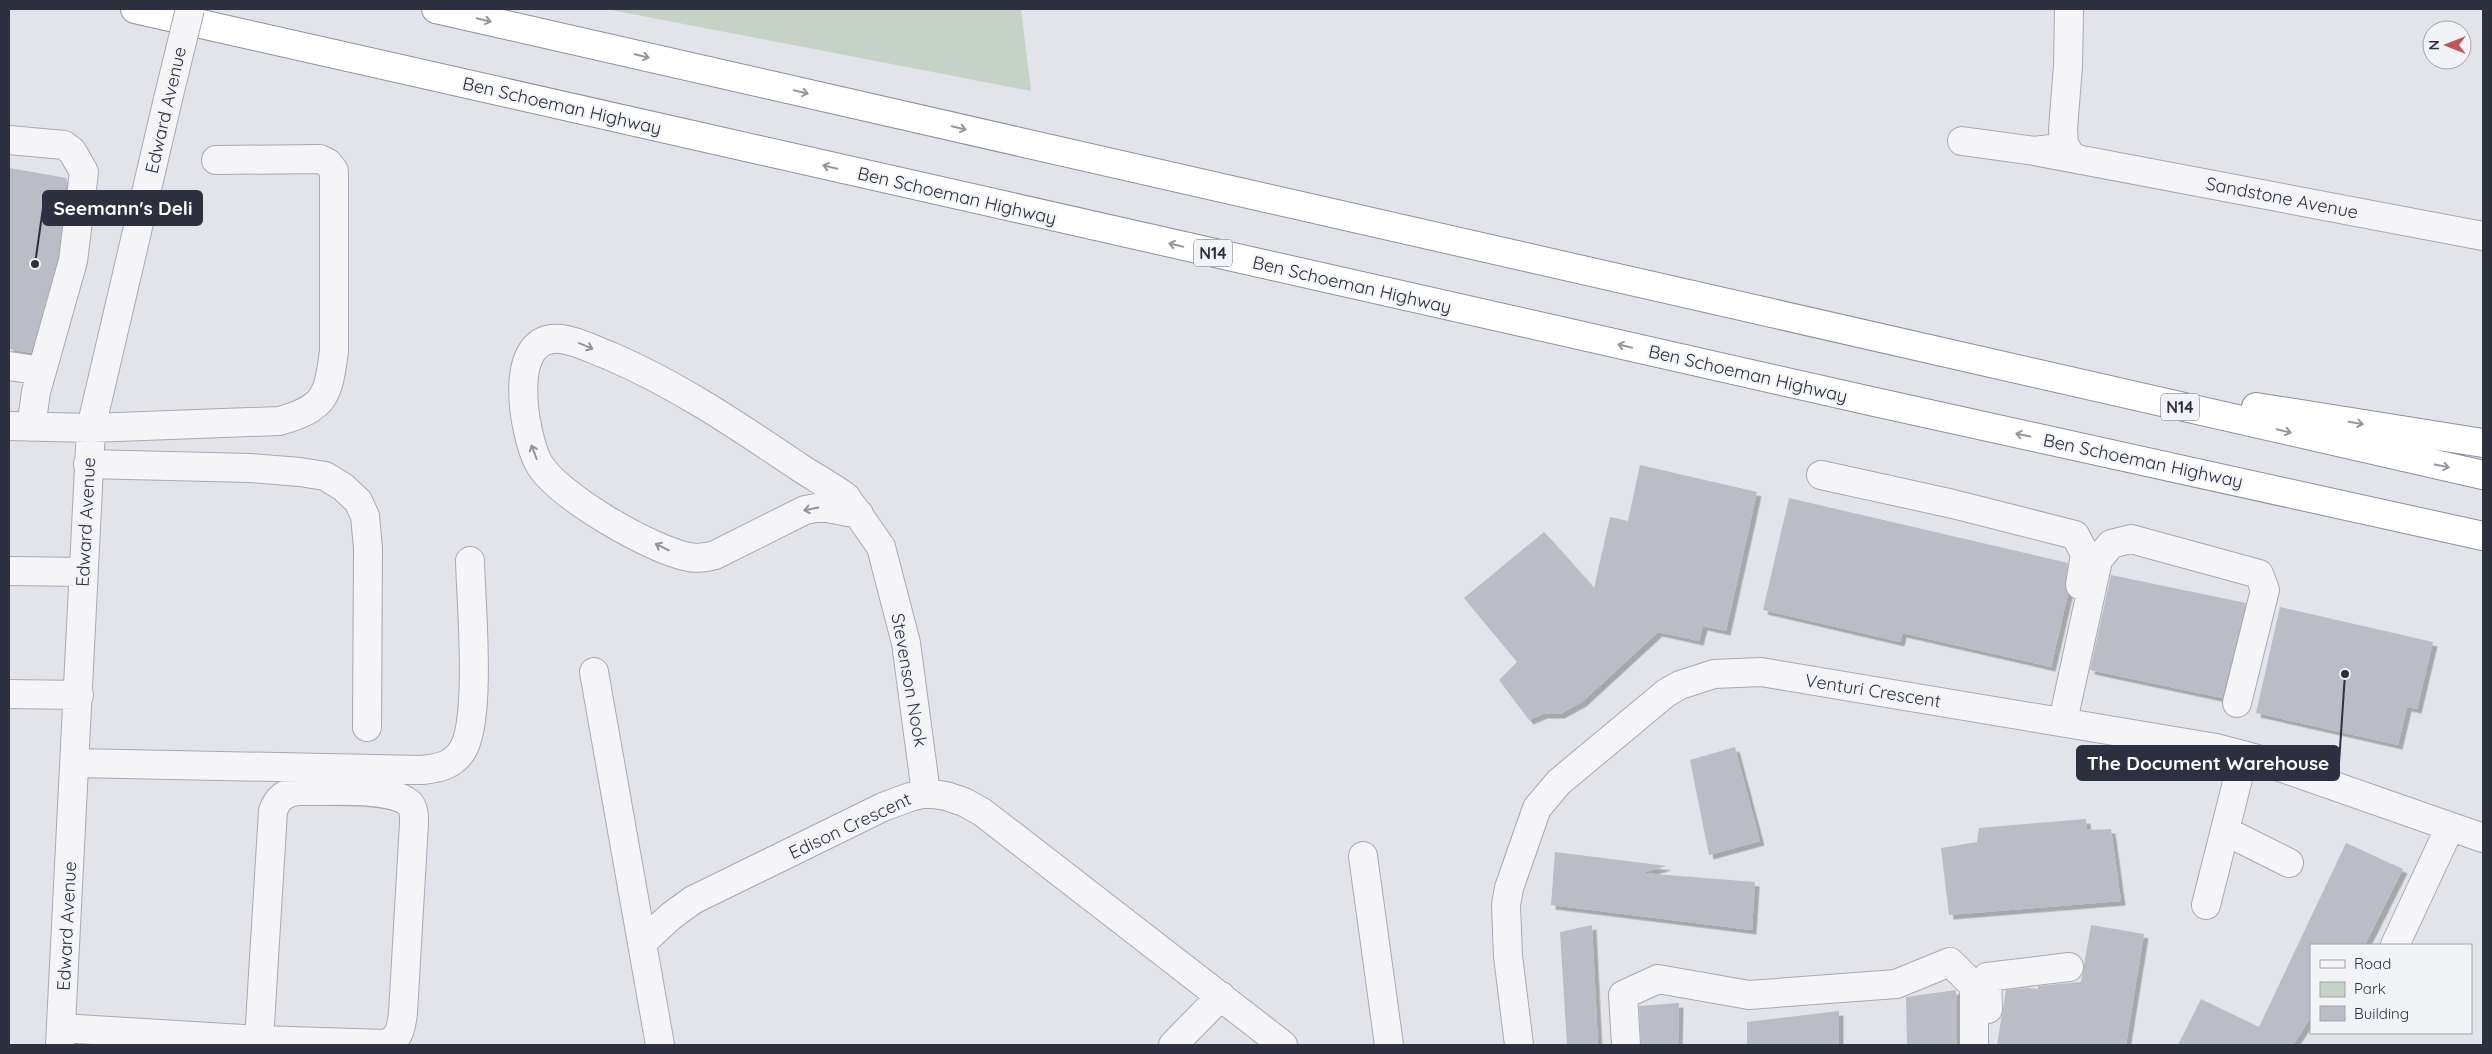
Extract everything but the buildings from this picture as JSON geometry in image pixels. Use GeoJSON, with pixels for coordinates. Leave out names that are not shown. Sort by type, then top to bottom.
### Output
{"type":"FeatureCollection","features":[{"type":"Feature","properties":{"kind":"highway","name":"Ben Schoeman Highway"},"geometry":{"type":"LineString","coordinates":[[135,9],[1836,394],[2483,536]]}},
{"type":"Feature","properties":{"kind":"highway","name":"N14"},"geometry":{"type":"LineString","coordinates":[[436,9],[2483,475]]}},
{"type":"Feature","properties":{"kind":"highway"},"geometry":{"type":"LineString","coordinates":[[1878,336],[2172,393],[2483,443]]}},
{"type":"Feature","properties":{"kind":"highway"},"geometry":{"type":"LineString","coordinates":[[2292,494],[2355,517],[2483,551]]}},
{"type":"Feature","properties":{"kind":"street","name":"Edward Avenue"},"geometry":{"type":"LineString","coordinates":[[61,1036],[76,763],[91,428],[190,9]]}},
{"type":"Feature","properties":{"kind":"street"},"geometry":{"type":"LineString","coordinates":[[2069,9],[2068,66],[2063,129],[2064,144],[2067,152],[2081,160]]}},
{"type":"Feature","properties":{"kind":"street"},"geometry":{"type":"LineString","coordinates":[[2034,151],[2050,150],[2060,140],[2063,129]]}},
{"type":"Feature","properties":{"kind":"street"},"geometry":{"type":"LineString","coordinates":[[9,140],[64,145],[72,151],[84,172],[73,261],[36,392],[20,426],[91,428],[279,421],[299,416],[317,406],[331,380],[334,351],[334,171],[328,163],[320,159],[216,160]]}},
{"type":"Feature","properties":{"kind":"street","name":"Sandstone Avenue"},"geometry":{"type":"LineString","coordinates":[[1962,141],[2034,151],[2483,236]]}},
{"type":"Feature","properties":{"kind":"street","name":"Stevenson Nook"},"geometry":{"type":"LineString","coordinates":[[859,514],[822,507],[805,510],[715,555],[704,558],[690,558],[674,553],[592,512],[552,479],[539,463],[531,444],[522,392],[523,369],[533,350],[544,342],[559,339],[578,343],[628,364],[684,392],[846,497],[859,514],[881,547],[906,643],[926,793]]}},
{"type":"Feature","properties":{"kind":"street"},"geometry":{"type":"LineString","coordinates":[[9,366],[42,371]]}},
{"type":"Feature","properties":{"kind":"street"},"geometry":{"type":"LineString","coordinates":[[88,464],[250,468],[300,472],[325,476],[343,487],[353,496],[365,516],[368,548],[368,727]]}},
{"type":"Feature","properties":{"kind":"street"},"geometry":{"type":"LineString","coordinates":[[1821,475],[1953,504],[2075,535],[2085,554],[2057,720]]}},
{"type":"Feature","properties":{"kind":"street"},"geometry":{"type":"LineString","coordinates":[[2057,720],[2098,560],[2111,544],[2131,539],[2259,574],[2265,590],[2237,703]]}},
{"type":"Feature","properties":{"kind":"street"},"geometry":{"type":"LineString","coordinates":[[76,763],[422,770],[448,765],[463,750],[472,719],[473,668],[470,561]]}},
{"type":"Feature","properties":{"kind":"street"},"geometry":{"type":"LineString","coordinates":[[9,571],[84,572]]}},
{"type":"Feature","properties":{"kind":"street"},"geometry":{"type":"LineString","coordinates":[[594,672],[660,1045]]}},
{"type":"Feature","properties":{"kind":"street","name":"Venturi Crescent"},"geometry":{"type":"LineString","coordinates":[[1519,1045],[1507,947],[1506,905],[1511,880],[1538,808],[1559,782],[1666,693],[1680,685],[1714,674],[1761,672],[2155,736],[2244,755],[2483,838]]}},
{"type":"Feature","properties":{"kind":"street"},"geometry":{"type":"LineString","coordinates":[[9,694],[79,695]]}},
{"type":"Feature","properties":{"kind":"street"},"geometry":{"type":"LineString","coordinates":[[2206,905],[2244,755]]}},
{"type":"Feature","properties":{"kind":"street"},"geometry":{"type":"LineString","coordinates":[[61,1036],[384,1044],[397,1038],[401,1028],[408,961],[414,823],[413,810],[410,804],[400,798],[368,792],[299,791],[288,793],[276,802],[273,811],[259,1040]]}},
{"type":"Feature","properties":{"kind":"street","name":"Edison Crescent"},"geometry":{"type":"LineString","coordinates":[[643,942],[671,916],[693,900],[883,807],[926,793],[964,802],[982,812],[1283,1045]]}},
{"type":"Feature","properties":{"kind":"street"},"geometry":{"type":"LineString","coordinates":[[2395,944],[2450,827]]}},
{"type":"Feature","properties":{"kind":"street"},"geometry":{"type":"LineString","coordinates":[[2225,831],[2290,863]]}},
{"type":"Feature","properties":{"kind":"street"},"geometry":{"type":"LineString","coordinates":[[1363,856],[1389,1045]]}},
{"type":"Feature","properties":{"kind":"street"},"geometry":{"type":"LineString","coordinates":[[1626,1045],[1622,995],[1658,979],[1749,994],[1896,984],[1950,962],[1974,986],[1974,1045]]}},
{"type":"Feature","properties":{"kind":"street"},"geometry":{"type":"LineString","coordinates":[[1990,1045],[1987,977],[2069,967]]}},
{"type":"Feature","properties":{"kind":"street"},"geometry":{"type":"LineString","coordinates":[[1173,1045],[1220,996]]}},
{"type":"Feature","properties":{"kind":"green space"},"geometry":{"type":"Polygon","coordinates":[[[606,9],[1021,9],[1031,91],[606,9]]]}},
{"type":"Feature","properties":{"kind":"place","name":"Seemann's Deli"},"geometry":{"type":"Point","coordinates":[35,264]}},
{"type":"Feature","properties":{"kind":"place","name":"The Document Warehouse"},"geometry":{"type":"Point","coordinates":[2345,674]}}]}
